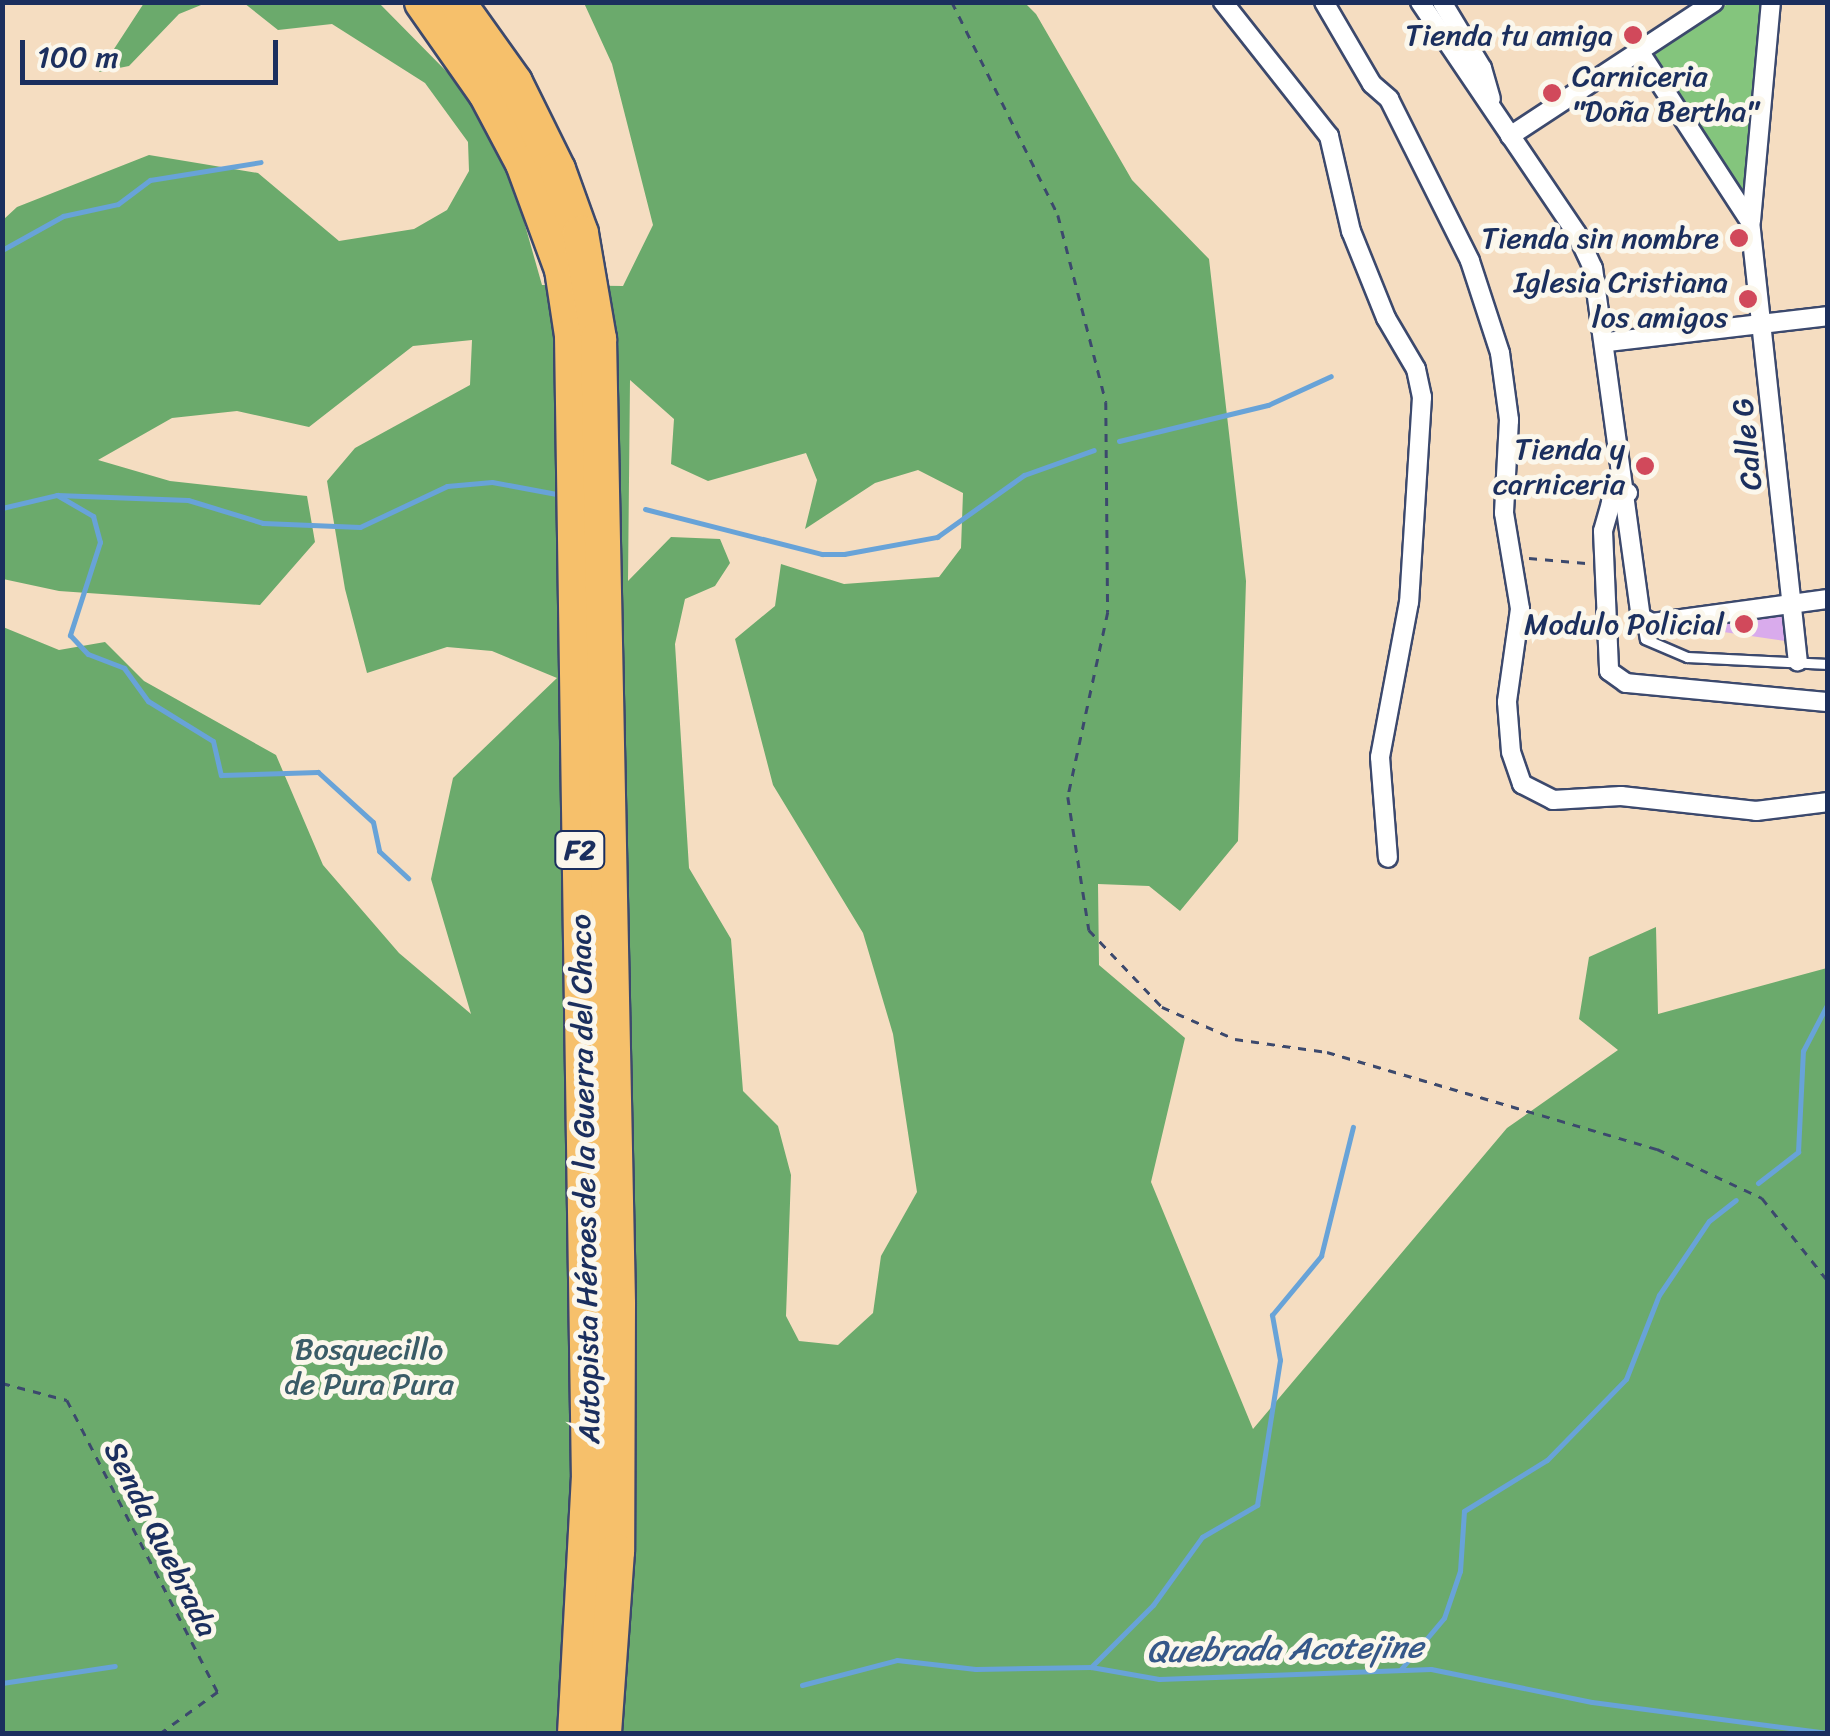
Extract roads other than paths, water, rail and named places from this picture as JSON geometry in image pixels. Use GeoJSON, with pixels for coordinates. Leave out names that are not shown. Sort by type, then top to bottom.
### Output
{"type":"FeatureCollection","features":[{"type":"Feature","properties":{"kind":"highway","name":"Autopista Héroes de la Guerra del Chaco"},"geometry":{"type":"LineString","coordinates":[[422,2],[486,94],[523,163],[562,269],[572,335],[589,1476],[575,1734]]}},
{"type":"Feature","properties":{"kind":"highway","name":"Autopista Héroes de la Guerra del Chaco"},"geometry":{"type":"LineString","coordinates":[[457,2],[514,82],[557,170],[584,248],[598,338],[617,1304],[616,1551],[603,1734]]}},
{"type":"Feature","properties":{"kind":"street"},"geometry":{"type":"LineString","coordinates":[[1223,2],[1330,136],[1351,231],[1386,318],[1416,369],[1422,397],[1408,602],[1380,757],[1388,858]]}},
{"type":"Feature","properties":{"kind":"street"},"geometry":{"type":"LineString","coordinates":[[1324,2],[1372,84],[1388,99],[1470,261],[1507,386],[1504,513],[1520,610],[1507,702],[1511,752],[1532,793],[1554,800],[1622,796],[1756,811],[1828,802]]}},
{"type":"Feature","properties":{"kind":"street"},"geometry":{"type":"LineString","coordinates":[[1420,2],[1577,234],[1593,268],[1608,342],[1641,616],[1652,623],[1828,599]]}},
{"type":"Feature","properties":{"kind":"street"},"geometry":{"type":"LineString","coordinates":[[1442,2],[1482,68],[1492,110]]}},
{"type":"Feature","properties":{"kind":"street","name":"Calle G"},"geometry":{"type":"LineString","coordinates":[[1771,2],[1750,222],[1798,661]]}},
{"type":"Feature","properties":{"kind":"street"},"geometry":{"type":"LineString","coordinates":[[1510,136],[1709,4]]}},
{"type":"Feature","properties":{"kind":"street","name":"Calle G"},"geometry":{"type":"LineString","coordinates":[[1639,51],[1750,222]]}},
{"type":"Feature","properties":{"kind":"street"},"geometry":{"type":"LineString","coordinates":[[1608,342],[1828,316]]}},
{"type":"Feature","properties":{"kind":"street"},"geometry":{"type":"LineString","coordinates":[[1628,493],[1605,512],[1605,657],[1616,677],[1710,694],[1828,702]]}},
{"type":"Feature","properties":{"kind":"lane"},"geometry":{"type":"LineString","coordinates":[[1641,616],[1645,639],[1666,651],[1828,664]]}},
{"type":"Feature","properties":{"kind":"waterway"},"geometry":{"type":"LineString","coordinates":[[2,250],[63,216],[118,204],[150,180],[261,162]]}},
{"type":"Feature","properties":{"kind":"waterway"},"geometry":{"type":"LineString","coordinates":[[1119,441],[1268,405],[1331,376]]}},
{"type":"Feature","properties":{"kind":"waterway"},"geometry":{"type":"LineString","coordinates":[[645,509],[822,554],[844,554],[937,537],[1024,475],[1094,450]]}},
{"type":"Feature","properties":{"kind":"waterway"},"geometry":{"type":"LineString","coordinates":[[2,508],[57,495],[188,500],[263,523],[360,527],[447,486],[492,482],[562,495]]}},
{"type":"Feature","properties":{"kind":"waterway"},"geometry":{"type":"LineString","coordinates":[[57,495],[93,516],[100,542],[70,635],[88,654],[124,668],[148,701],[213,741],[221,775],[318,772],[373,822],[379,851],[408,878]]}},
{"type":"Feature","properties":{"kind":"waterway"},"geometry":{"type":"LineString","coordinates":[[1758,1183],[1798,1152],[1803,1051],[1828,1003]]}},
{"type":"Feature","properties":{"kind":"waterway"},"geometry":{"type":"LineString","coordinates":[[1091,1667],[1153,1605],[1202,1537],[1257,1505],[1280,1360],[1272,1315],[1321,1256],[1353,1127]]}},
{"type":"Feature","properties":{"kind":"waterway"},"geometry":{"type":"LineString","coordinates":[[1401,1669],[1444,1618],[1460,1571],[1464,1511],[1547,1460],[1626,1379],[1659,1295],[1709,1221],[1736,1200]]}},
{"type":"Feature","properties":{"kind":"waterway","name":"Quebrada Acotejine"},"geometry":{"type":"LineString","coordinates":[[802,1685],[897,1660],[975,1669],[1091,1667],[1159,1679],[1431,1669],[1592,1702],[1828,1733]]}},
{"type":"Feature","properties":{"kind":"waterway","name":"Quebrada Acotejine"},"geometry":{"type":"LineString","coordinates":[[2,1683],[115,1666]]}},
{"type":"Feature","properties":{"kind":"place","name":"Tienda tu amiga"},"geometry":{"type":"Point","coordinates":[1633,35]}},
{"type":"Feature","properties":{"kind":"place","name":"Carniceria \"Doña Bertha\""},"geometry":{"type":"Point","coordinates":[1552,93]}},
{"type":"Feature","properties":{"kind":"place","name":"Tienda sin nombre"},"geometry":{"type":"Point","coordinates":[1739,238]}},
{"type":"Feature","properties":{"kind":"place","name":"Iglesia Cristiana los amigos"},"geometry":{"type":"Point","coordinates":[1748,299]}},
{"type":"Feature","properties":{"kind":"place","name":"Tienda y carniceria"},"geometry":{"type":"Point","coordinates":[1645,466]}},
{"type":"Feature","properties":{"kind":"place","name":"Modulo Policial"},"geometry":{"type":"Point","coordinates":[1744,624]}},
{"type":"Feature","properties":{"kind":"park label","name":"Bosquecillo de Pura Pura"},"geometry":{"type":"Point","coordinates":[369,1366]}}]}
